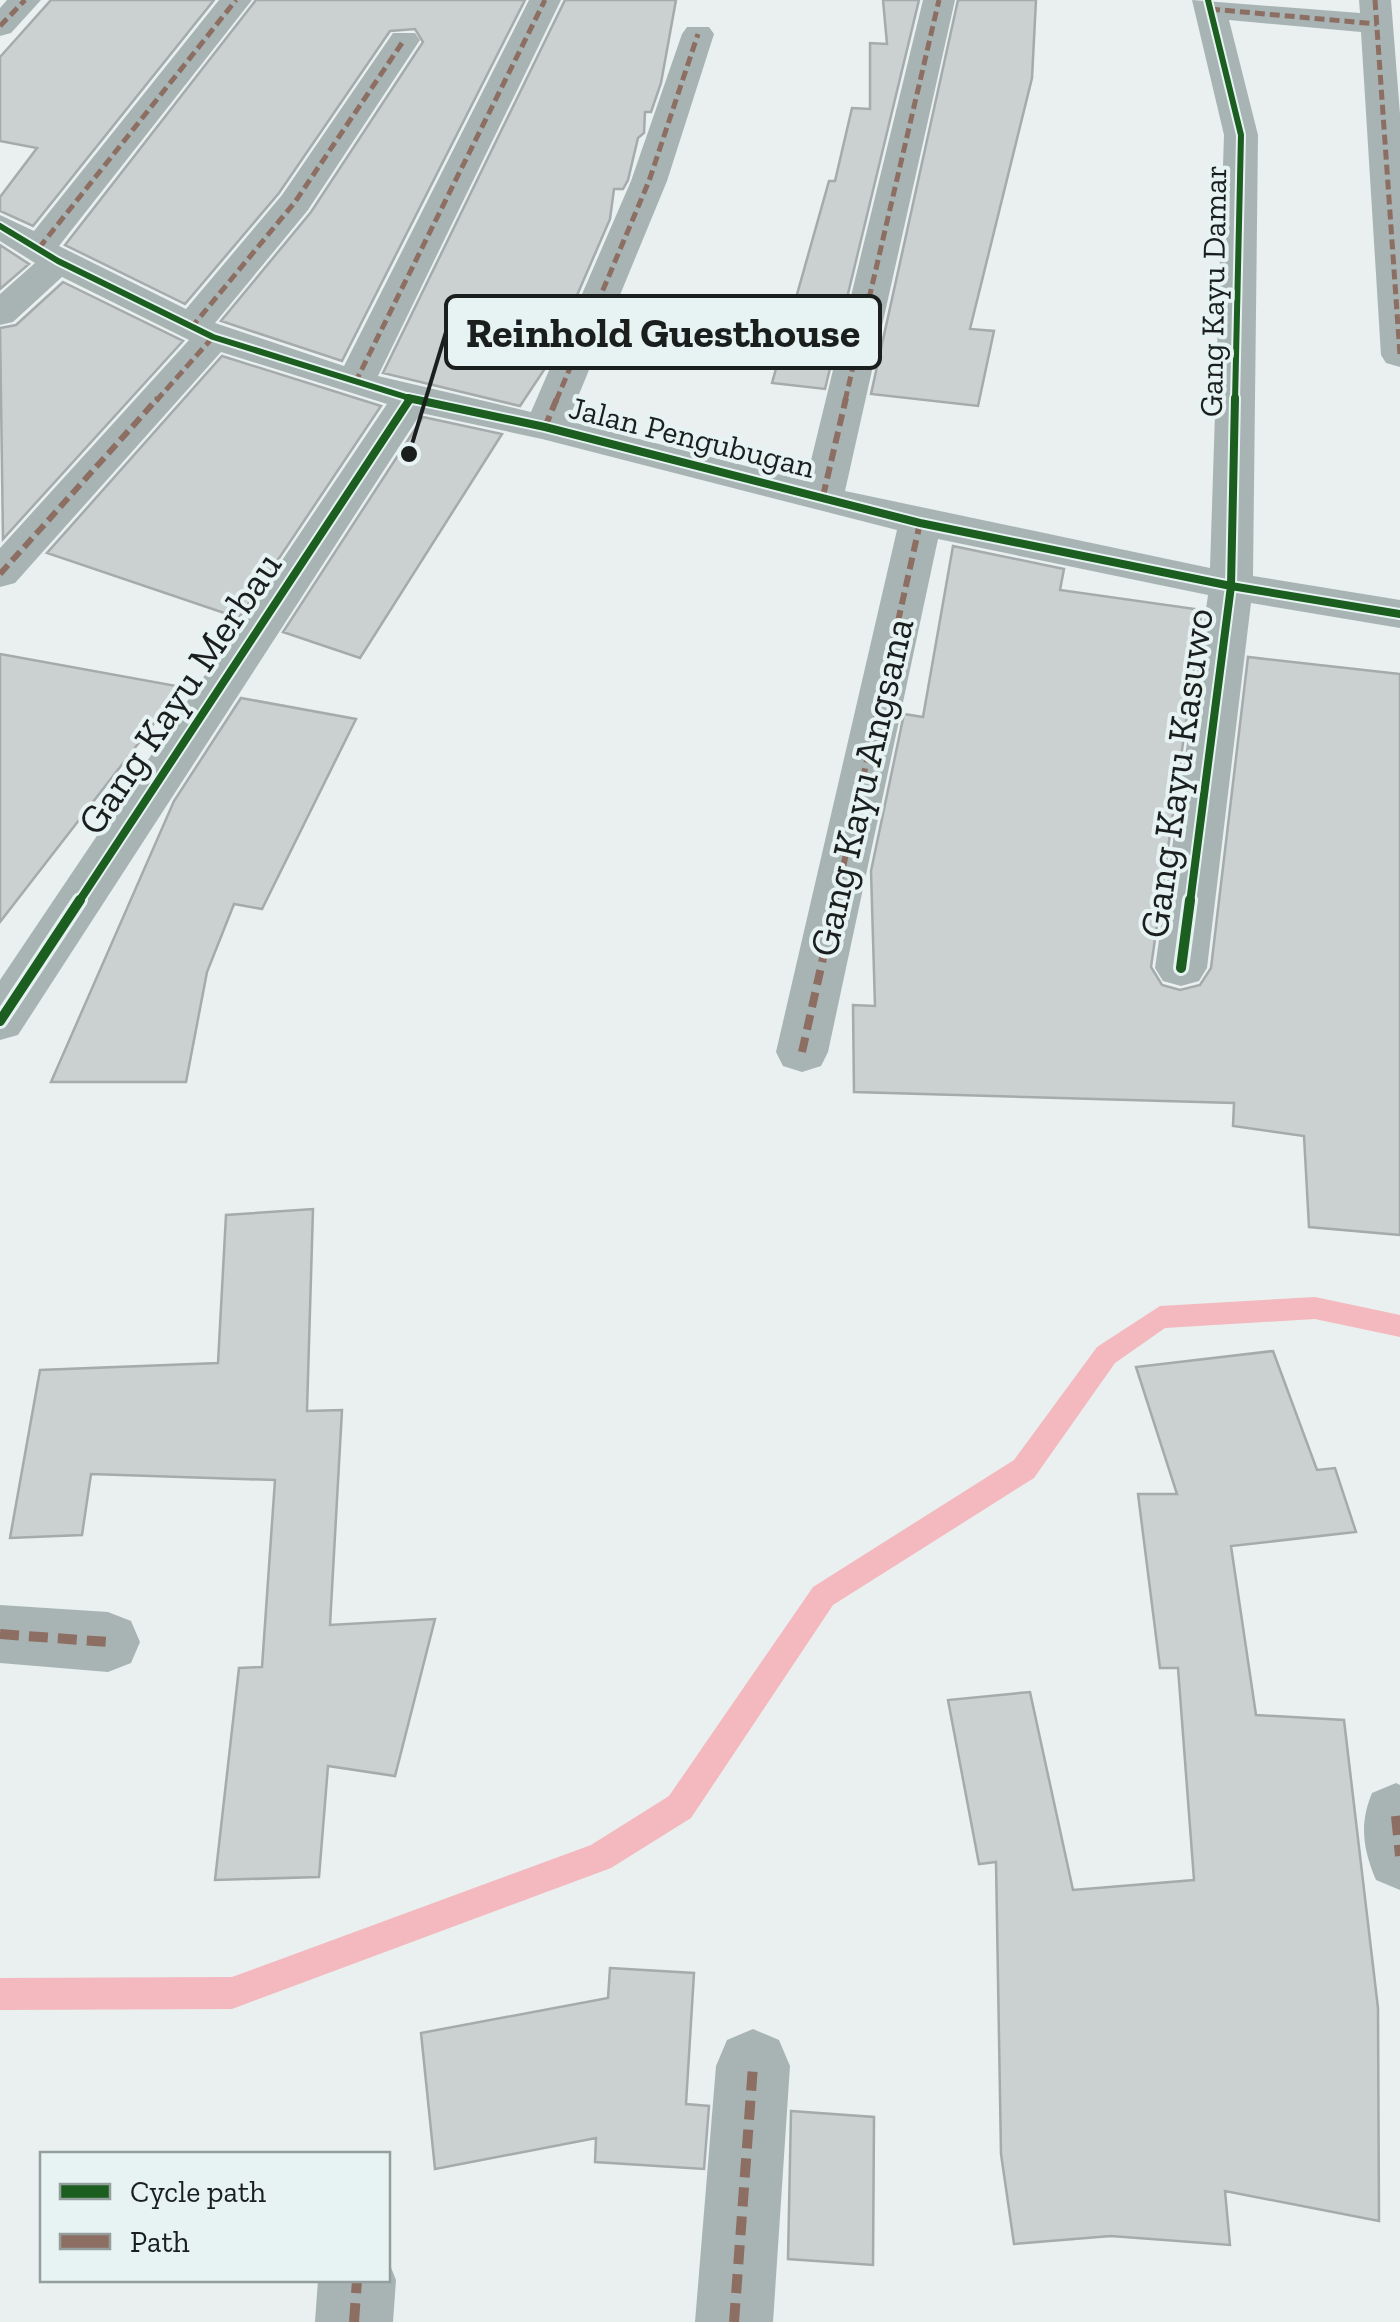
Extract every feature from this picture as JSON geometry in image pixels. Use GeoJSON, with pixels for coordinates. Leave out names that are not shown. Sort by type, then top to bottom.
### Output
{"type":"FeatureCollection","features":[{"type":"Feature","properties":{"kind":"street"},"geometry":{"type":"LineString","coordinates":[[0,26],[25,0]]}},
{"type":"Feature","properties":{"kind":"street"},"geometry":{"type":"LineString","coordinates":[[0,314],[49,255],[236,0]]}},
{"type":"Feature","properties":{"kind":"street"},"geometry":{"type":"LineString","coordinates":[[355,384],[545,0]]}},
{"type":"Feature","properties":{"kind":"street"},"geometry":{"type":"LineString","coordinates":[[823,496],[938,0]]}},
{"type":"Feature","properties":{"kind":"street"},"geometry":{"type":"LineString","coordinates":[[1209,5],[1376,12],[1400,355]]}},
{"type":"Feature","properties":{"kind":"street","name":"Gang Kayu Damar"},"geometry":{"type":"LineString","coordinates":[[1209,5],[1241,135],[1231,586]]}},
{"type":"Feature","properties":{"kind":"street"},"geometry":{"type":"LineString","coordinates":[[545,427],[649,181],[698,34]]}},
{"type":"Feature","properties":{"kind":"street"},"geometry":{"type":"LineString","coordinates":[[0,574],[202,333],[404,40]]}},
{"type":"Feature","properties":{"kind":"street","name":"Jalan Pengubugan"},"geometry":{"type":"LineString","coordinates":[[0,226],[202,333],[355,384],[545,427],[920,523],[1231,586],[1400,614]]}},
{"type":"Feature","properties":{"kind":"street","name":"Gang Kayu Merbau"},"geometry":{"type":"LineString","coordinates":[[0,1021],[410,399]]}},
{"type":"Feature","properties":{"kind":"street","name":"Gang Kayu Angsana"},"geometry":{"type":"LineString","coordinates":[[802,1052],[920,523]]}},
{"type":"Feature","properties":{"kind":"street","name":"Gang Kayu Kasuwo"},"geometry":{"type":"LineString","coordinates":[[1181,968],[1231,586]]}},
{"type":"Feature","properties":{"kind":"street"},"geometry":{"type":"LineString","coordinates":[[0,1634],[108,1642]]}},
{"type":"Feature","properties":{"kind":"street"},"geometry":{"type":"LineString","coordinates":[[734,2322],[754,2066]]}},
{"type":"Feature","properties":{"kind":"street"},"geometry":{"type":"LineString","coordinates":[[354,2322],[357,2282]]}},
{"type":"Feature","properties":{"kind":"building"},"geometry":{"type":"Polygon","coordinates":[[[51,0],[214,0],[33,226],[0,211],[0,197],[37,148],[0,141],[0,57],[51,0]]]}},
{"type":"Feature","properties":{"kind":"building"},"geometry":{"type":"Polygon","coordinates":[[[256,0],[525,0],[342,361],[221,321],[311,212],[423,42],[415,29],[390,31],[279,193],[185,304],[65,245],[256,0]]]}},
{"type":"Feature","properties":{"kind":"building"},"geometry":{"type":"Polygon","coordinates":[[[565,0],[676,0],[661,83],[651,112],[645,112],[644,133],[638,138],[628,180],[623,189],[614,189],[610,219],[546,367],[520,406],[383,373],[565,0]]]}},
{"type":"Feature","properties":{"kind":"building"},"geometry":{"type":"Polygon","coordinates":[[[883,0],[919,0],[825,389],[772,383],[829,181],[835,181],[852,108],[870,109],[870,43],[887,44],[883,0]]]}},
{"type":"Feature","properties":{"kind":"building"},"geometry":{"type":"Polygon","coordinates":[[[958,0],[1036,0],[1032,78],[970,329],[994,331],[978,406],[871,394],[958,0]]]}},
{"type":"Feature","properties":{"kind":"building"},"geometry":{"type":"Polygon","coordinates":[[[0,245],[29,264],[0,289],[0,245]]]}},
{"type":"Feature","properties":{"kind":"building"},"geometry":{"type":"Polygon","coordinates":[[[63,282],[183,341],[3,539],[0,328],[16,325],[63,282]]]}},
{"type":"Feature","properties":{"kind":"building"},"geometry":{"type":"Polygon","coordinates":[[[222,356],[381,406],[239,618],[47,553],[222,356]]]}},
{"type":"Feature","properties":{"kind":"building"},"geometry":{"type":"Polygon","coordinates":[[[423,417],[502,434],[360,658],[283,632],[423,417]]]}},
{"type":"Feature","properties":{"kind":"building"},"geometry":{"type":"Polygon","coordinates":[[[953,546],[1064,569],[1060,590],[1202,610],[1151,967],[1162,985],[1180,990],[1200,985],[1211,968],[1248,657],[1400,674],[1400,1235],[1309,1227],[1304,1136],[1233,1126],[1234,1103],[854,1092],[853,1005],[875,1006],[871,871],[904,714],[923,717],[953,546]]]}},
{"type":"Feature","properties":{"kind":"building"},"geometry":{"type":"Polygon","coordinates":[[[0,654],[182,687],[0,922],[0,654]]]}},
{"type":"Feature","properties":{"kind":"building"},"geometry":{"type":"Polygon","coordinates":[[[241,698],[356,719],[262,909],[234,904],[207,972],[186,1082],[51,1082],[174,801],[241,698]]]}},
{"type":"Feature","properties":{"kind":"building"},"geometry":{"type":"Polygon","coordinates":[[[313,1209],[307,1411],[342,1410],[330,1625],[435,1619],[395,1776],[328,1766],[319,1877],[215,1880],[239,1668],[262,1667],[275,1480],[91,1474],[82,1535],[10,1538],[40,1370],[218,1363],[226,1215],[313,1209]]]}},
{"type":"Feature","properties":{"kind":"building"},"geometry":{"type":"Polygon","coordinates":[[[1273,1351],[1317,1470],[1335,1468],[1356,1532],[1231,1546],[1256,1715],[1344,1720],[1378,2008],[1379,2221],[1225,2191],[1230,2245],[1111,2236],[1014,2244],[1001,2154],[996,1862],[979,1864],[948,1700],[1030,1692],[1073,1890],[1194,1880],[1178,1668],[1160,1668],[1138,1494],[1177,1494],[1136,1367],[1273,1351]]]}},
{"type":"Feature","properties":{"kind":"building"},"geometry":{"type":"Polygon","coordinates":[[[610,1968],[694,1973],[686,2104],[709,2106],[704,2169],[595,2162],[596,2138],[435,2169],[421,2033],[608,1998],[610,1968]]]}},
{"type":"Feature","properties":{"kind":"building"},"geometry":{"type":"Polygon","coordinates":[[[791,2111],[874,2117],[873,2265],[788,2259],[791,2111]]]}},
{"type":"Feature","properties":{"kind":"waterway"},"geometry":{"type":"LineString","coordinates":[[0,1994],[232,1993],[600,1857],[680,1807],[823,1596],[1024,1469],[1106,1355],[1160,1317],[1315,1308],[1400,1326]]}},
{"type":"Feature","properties":{"kind":"marked path"},"geometry":{"type":"LineString","coordinates":[[0,26],[25,0]]}},
{"type":"Feature","properties":{"kind":"marked path"},"geometry":{"type":"LineString","coordinates":[[39,248],[236,0]]}},
{"type":"Feature","properties":{"kind":"marked path"},"geometry":{"type":"LineString","coordinates":[[355,383],[545,0]]}},
{"type":"Feature","properties":{"kind":"marked path"},"geometry":{"type":"LineString","coordinates":[[823,496],[939,0]]}},
{"type":"Feature","properties":{"kind":"marked path"},"geometry":{"type":"LineString","coordinates":[[1375,0],[1400,355]]}},
{"type":"Feature","properties":{"kind":"marked path"},"geometry":{"type":"LineString","coordinates":[[1210,9],[1377,24]]}},
{"type":"Feature","properties":{"kind":"marked path"},"geometry":{"type":"LineString","coordinates":[[545,427],[649,181],[698,34]]}},
{"type":"Feature","properties":{"kind":"marked path"},"geometry":{"type":"LineString","coordinates":[[191,328],[295,202],[404,40]]}},
{"type":"Feature","properties":{"kind":"marked path"},"geometry":{"type":"LineString","coordinates":[[0,574],[213,337]]}},
{"type":"Feature","properties":{"kind":"marked path"},"geometry":{"type":"LineString","coordinates":[[802,1052],[920,523]]}},
{"type":"Feature","properties":{"kind":"marked path"},"geometry":{"type":"LineString","coordinates":[[0,1634],[108,1642]]}},
{"type":"Feature","properties":{"kind":"marked path"},"geometry":{"type":"LineString","coordinates":[[1396,1816],[1400,1856]]}},
{"type":"Feature","properties":{"kind":"marked path"},"geometry":{"type":"LineString","coordinates":[[734,2322],[753,2066]]}},
{"type":"Feature","properties":{"kind":"marked path"},"geometry":{"type":"LineString","coordinates":[[354,2322],[357,2282]]}},
{"type":"Feature","properties":{"kind":"cycle path"},"geometry":{"type":"LineString","coordinates":[[1181,968],[1231,586],[1241,135],[1208,0]]}},
{"type":"Feature","properties":{"kind":"cycle path"},"geometry":{"type":"LineString","coordinates":[[0,226],[58,261],[213,337],[410,399],[545,427],[920,523],[1231,586],[1400,614]]}},
{"type":"Feature","properties":{"kind":"cycle path"},"geometry":{"type":"LineString","coordinates":[[0,1021],[410,399]]}},
{"type":"Feature","properties":{"kind":"place","name":"Reinhold Guesthouse"},"geometry":{"type":"Point","coordinates":[409,454]}}]}
